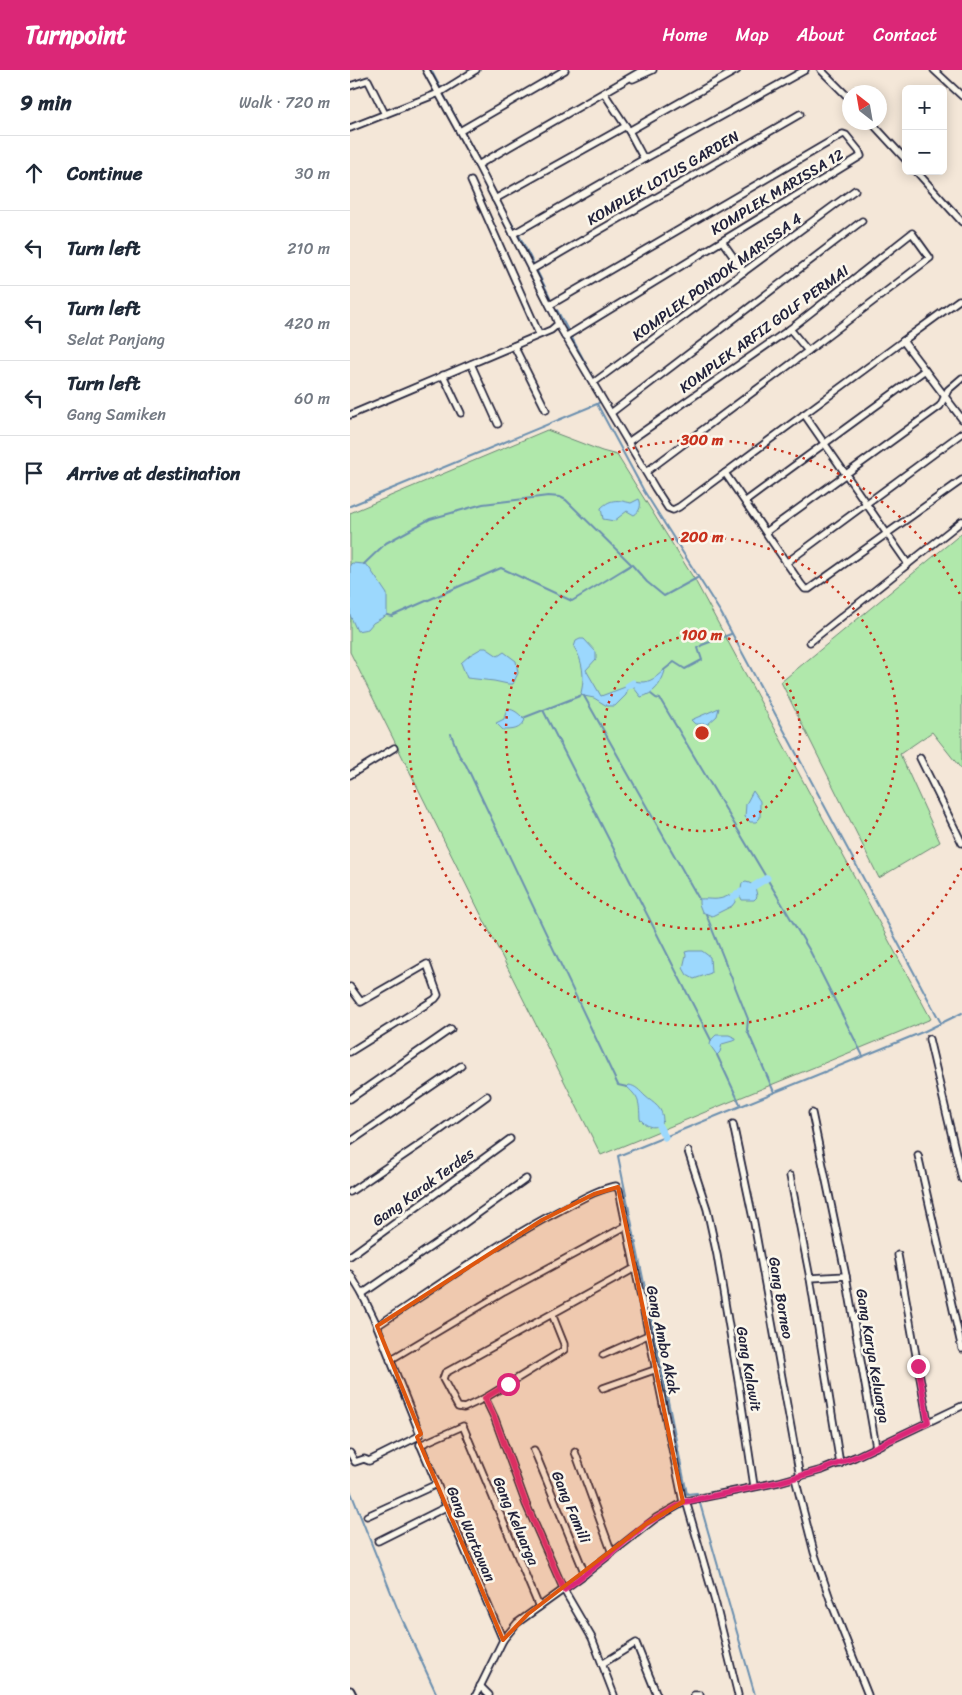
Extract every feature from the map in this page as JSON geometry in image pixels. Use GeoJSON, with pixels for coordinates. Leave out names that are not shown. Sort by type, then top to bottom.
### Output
{"type":"FeatureCollection","features":[{"type":"Feature","properties":{"kind":"street"},"geometry":{"type":"LineString","coordinates":[[426,70],[478,164],[565,337],[668,508],[673,510],[725,473],[960,300]]}},
{"type":"Feature","properties":{"kind":"street"},"geometry":{"type":"LineString","coordinates":[[350,128],[439,93],[476,70]]}},
{"type":"Feature","properties":{"kind":"street"},"geometry":{"type":"LineString","coordinates":[[460,131],[565,70]]}},
{"type":"Feature","properties":{"kind":"street"},"geometry":{"type":"LineString","coordinates":[[478,164],[642,70]]}},
{"type":"Feature","properties":{"kind":"street"},"geometry":{"type":"LineString","coordinates":[[604,93],[653,70]]}},
{"type":"Feature","properties":{"kind":"street"},"geometry":{"type":"LineString","coordinates":[[495,199],[738,70]]}},
{"type":"Feature","properties":{"kind":"street"},"geometry":{"type":"LineString","coordinates":[[514,234],[804,70]]}},
{"type":"Feature","properties":{"kind":"street"},"geometry":{"type":"LineString","coordinates":[[821,70],[842,91]]}},
{"type":"Feature","properties":{"kind":"street"},"geometry":{"type":"LineString","coordinates":[[934,70],[962,96]]}},
{"type":"Feature","properties":{"kind":"street"},"geometry":{"type":"LineString","coordinates":[[350,86],[368,80],[384,114]]}},
{"type":"Feature","properties":{"kind":"street"},"geometry":{"type":"LineString","coordinates":[[604,93],[644,159]]}},
{"type":"Feature","properties":{"kind":"street","name":"KOMPLEK LOTUS GARDEN"},"geometry":{"type":"LineString","coordinates":[[531,270],[800,114]]}},
{"type":"Feature","properties":{"kind":"street"},"geometry":{"type":"LineString","coordinates":[[878,130],[902,156]]}},
{"type":"Feature","properties":{"kind":"street","name":"KOMPLEK MARISSA 12"},"geometry":{"type":"LineString","coordinates":[[550,305],[843,134],[859,151],[861,156],[565,337]]}},
{"type":"Feature","properties":{"kind":"street"},"geometry":{"type":"LineString","coordinates":[[920,175],[962,222]]}},
{"type":"Feature","properties":{"kind":"street"},"geometry":{"type":"LineString","coordinates":[[471,181],[539,334]]}},
{"type":"Feature","properties":{"kind":"street","name":"KOMPLEK PONDOK MARISSA 4"},"geometry":{"type":"LineString","coordinates":[[593,383],[855,190]]}},
{"type":"Feature","properties":{"kind":"street"},"geometry":{"type":"LineString","coordinates":[[611,413],[862,220]]}},
{"type":"Feature","properties":{"kind":"street","name":"KOMPLEK ARFIZ GOLF PERMAI"},"geometry":{"type":"LineString","coordinates":[[628,442],[790,330],[912,233],[930,258],[808,351]]}},
{"type":"Feature","properties":{"kind":"street"},"geometry":{"type":"LineString","coordinates":[[722,241],[744,272]]}},
{"type":"Feature","properties":{"kind":"street"},"geometry":{"type":"LineString","coordinates":[[350,415],[551,330],[558,324]]}},
{"type":"Feature","properties":{"kind":"street"},"geometry":{"type":"LineString","coordinates":[[646,472],[808,351],[790,330]]}},
{"type":"Feature","properties":{"kind":"street"},"geometry":{"type":"LineString","coordinates":[[904,341],[962,419]]}},
{"type":"Feature","properties":{"kind":"street"},"geometry":{"type":"LineString","coordinates":[[514,346],[546,410]]}},
{"type":"Feature","properties":{"kind":"street"},"geometry":{"type":"LineString","coordinates":[[471,364],[498,424]]}},
{"type":"Feature","properties":{"kind":"street"},"geometry":{"type":"LineString","coordinates":[[746,502],[925,370]]}},
{"type":"Feature","properties":{"kind":"street"},"geometry":{"type":"LineString","coordinates":[[443,375],[461,413]]}},
{"type":"Feature","properties":{"kind":"street"},"geometry":{"type":"LineString","coordinates":[[766,532],[940,406],[951,387],[962,378]]}},
{"type":"Feature","properties":{"kind":"street"},"geometry":{"type":"LineString","coordinates":[[804,414],[908,564]]}},
{"type":"Feature","properties":{"kind":"street"},"geometry":{"type":"LineString","coordinates":[[786,563],[962,433]]}},
{"type":"Feature","properties":{"kind":"street"},"geometry":{"type":"LineString","coordinates":[[725,473],[786,563],[805,588],[809,589],[962,480]]}},
{"type":"Feature","properties":{"kind":"street"},"geometry":{"type":"LineString","coordinates":[[810,642],[962,521]]}},
{"type":"Feature","properties":{"kind":"street"},"geometry":{"type":"LineString","coordinates":[[350,775],[394,748]]}},
{"type":"Feature","properties":{"kind":"street"},"geometry":{"type":"LineString","coordinates":[[920,758],[962,843]]}},
{"type":"Feature","properties":{"kind":"street"},"geometry":{"type":"LineString","coordinates":[[350,986],[361,1002],[427,964],[438,995],[435,1000],[350,1052]]}},
{"type":"Feature","properties":{"kind":"street"},"geometry":{"type":"LineString","coordinates":[[350,1099],[451,1029]]}},
{"type":"Feature","properties":{"kind":"street"},"geometry":{"type":"LineString","coordinates":[[929,1039],[962,1179]]}},
{"type":"Feature","properties":{"kind":"street"},"geometry":{"type":"LineString","coordinates":[[350,1142],[461,1066]]}},
{"type":"Feature","properties":{"kind":"street"},"geometry":{"type":"LineString","coordinates":[[350,1192],[421,1145],[487,1096]]}},
{"type":"Feature","properties":{"kind":"street"},"geometry":{"type":"LineString","coordinates":[[812,1113],[846,1276]]}},
{"type":"Feature","properties":{"kind":"street","name":"Gang Borneo"},"geometry":{"type":"LineString","coordinates":[[733,1124],[754,1223],[797,1478],[814,1552],[831,1602],[868,1695]]}},
{"type":"Feature","properties":{"kind":"street","name":"Gang Karak Terdes"},"geometry":{"type":"LineString","coordinates":[[350,1256],[510,1139]]}},
{"type":"Feature","properties":{"kind":"street","name":"Gang Kalawit"},"geometry":{"type":"LineString","coordinates":[[688,1151],[707,1209],[717,1255],[754,1486]]}},
{"type":"Feature","properties":{"kind":"street"},"geometry":{"type":"LineString","coordinates":[[918,1155],[962,1349]]}},
{"type":"Feature","properties":{"kind":"street"},"geometry":{"type":"LineString","coordinates":[[790,1176],[810,1278],[840,1464]]}},
{"type":"Feature","properties":{"kind":"street"},"geometry":{"type":"LineString","coordinates":[[362,1294],[526,1179]]}},
{"type":"Feature","properties":{"kind":"street","name":"Gang Ambo Akak"},"geometry":{"type":"LineString","coordinates":[[377,1326],[527,1228],[576,1202],[615,1186],[619,1190],[685,1502],[716,1605],[738,1695]]}},
{"type":"Feature","properties":{"kind":"street"},"geometry":{"type":"LineString","coordinates":[[390,1360],[504,1292],[626,1226]]}},
{"type":"Feature","properties":{"kind":"street"},"geometry":{"type":"LineString","coordinates":[[898,1255],[928,1422]]}},
{"type":"Feature","properties":{"kind":"street"},"geometry":{"type":"LineString","coordinates":[[552,1314],[564,1344],[564,1350],[485,1398],[460,1408],[442,1379],[445,1373],[635,1268]]}},
{"type":"Feature","properties":{"kind":"street","name":"Gang Wartawan"},"geometry":{"type":"LineString","coordinates":[[350,1274],[377,1326],[420,1431],[420,1435],[417,1438],[503,1640]]}},
{"type":"Feature","properties":{"kind":"street","name":"Gang Karya Keluarga"},"geometry":{"type":"LineString","coordinates":[[810,1278],[846,1276],[876,1447]]}},
{"type":"Feature","properties":{"kind":"street"},"geometry":{"type":"LineString","coordinates":[[602,1355],[650,1334]]}},
{"type":"Feature","properties":{"kind":"street"},"geometry":{"type":"LineString","coordinates":[[603,1388],[657,1369]]}},
{"type":"Feature","properties":{"kind":"street"},"geometry":{"type":"LineString","coordinates":[[485,1398],[495,1419],[526,1504],[564,1590],[587,1628],[614,1695]]}},
{"type":"Feature","properties":{"kind":"street"},"geometry":{"type":"LineString","coordinates":[[476,1695],[503,1640],[517,1623],[585,1574],[646,1524],[685,1502],[797,1478],[840,1464],[962,1406]]}},
{"type":"Feature","properties":{"kind":"street","name":"Gang Keluarga"},"geometry":{"type":"LineString","coordinates":[[420,1445],[463,1426],[538,1607]]}},
{"type":"Feature","properties":{"kind":"street"},"geometry":{"type":"LineString","coordinates":[[350,1453],[355,1462],[364,1459],[369,1461],[417,1438]]}},
{"type":"Feature","properties":{"kind":"street","name":"Gang Famili"},"geometry":{"type":"LineString","coordinates":[[534,1450],[585,1574]]}},
{"type":"Feature","properties":{"kind":"street"},"geometry":{"type":"LineString","coordinates":[[575,1452],[612,1553]]}},
{"type":"Feature","properties":{"kind":"street"},"geometry":{"type":"LineString","coordinates":[[367,1516],[437,1484]]}},
{"type":"Feature","properties":{"kind":"street"},"geometry":{"type":"LineString","coordinates":[[378,1541],[446,1507]]}},
{"type":"Feature","properties":{"kind":"street"},"geometry":{"type":"LineString","coordinates":[[602,1664],[636,1643],[657,1695]]}},
{"type":"Feature","properties":{"kind":"street"},"geometry":{"type":"LineString","coordinates":[[480,1686],[489,1695]]}},
{"type":"Feature","properties":{"kind":"street"},"geometry":{"type":"LineString","coordinates":[[350,1691],[352,1695]]}},
{"type":"Feature","properties":{"kind":"street"},"geometry":{"type":"LineString","coordinates":[[694,1695],[700,1695]]}},
{"type":"Feature","properties":{"kind":"highlighted area"},"geometry":{"type":"Polygon","coordinates":[[[618,1187],[683,1502],[646,1524],[528,1614],[503,1640],[417,1437],[421,1434],[377,1326],[542,1220],[594,1194],[618,1187]]]}},
{"type":"Feature","properties":{"kind":"green space"},"geometry":{"type":"Polygon","coordinates":[[[547,430],[617,455],[696,582],[931,1019],[601,1155],[350,652],[350,513],[547,430]]]}},
{"type":"Feature","properties":{"kind":"green space"},"geometry":{"type":"Polygon","coordinates":[[[962,533],[962,770],[932,732],[900,754],[940,842],[879,878],[781,682],[962,533]]]}},
{"type":"Feature","properties":{"kind":"water"},"geometry":{"type":"Polygon","coordinates":[[[639,499],[640,508],[634,515],[627,511],[614,521],[603,519],[601,508],[608,503],[619,501],[631,503],[639,499]]]}},
{"type":"Feature","properties":{"kind":"water"},"geometry":{"type":"Polygon","coordinates":[[[352,563],[368,566],[387,594],[387,615],[373,623],[368,629],[357,631],[350,615],[350,565],[352,563]]]}},
{"type":"Feature","properties":{"kind":"water"},"geometry":{"type":"Polygon","coordinates":[[[584,639],[596,652],[596,659],[586,670],[601,696],[628,686],[626,695],[615,706],[607,706],[581,693],[582,669],[574,647],[576,641],[584,639]]]}},
{"type":"Feature","properties":{"kind":"water"},"geometry":{"type":"Polygon","coordinates":[[[482,648],[486,648],[498,656],[504,652],[516,661],[518,673],[513,684],[467,678],[461,663],[482,648]]]}},
{"type":"Feature","properties":{"kind":"water"},"geometry":{"type":"Polygon","coordinates":[[[664,670],[663,676],[656,688],[650,694],[641,697],[634,688],[634,681],[643,682],[650,680],[664,670]]]}},
{"type":"Feature","properties":{"kind":"water"},"geometry":{"type":"Polygon","coordinates":[[[719,708],[717,716],[708,724],[695,724],[691,720],[719,708]]]}},
{"type":"Feature","properties":{"kind":"water"},"geometry":{"type":"Polygon","coordinates":[[[507,709],[515,711],[525,720],[518,728],[503,730],[496,723],[504,719],[507,709]]]}},
{"type":"Feature","properties":{"kind":"water"},"geometry":{"type":"Polygon","coordinates":[[[753,791],[760,801],[760,818],[756,822],[750,822],[745,817],[746,804],[753,791]]]}},
{"type":"Feature","properties":{"kind":"water"},"geometry":{"type":"Polygon","coordinates":[[[746,882],[755,889],[757,897],[754,900],[742,900],[740,896],[742,883],[746,882]]]}},
{"type":"Feature","properties":{"kind":"water"},"geometry":{"type":"Polygon","coordinates":[[[730,895],[735,899],[732,906],[712,916],[702,912],[699,899],[717,899],[730,895]]]}},
{"type":"Feature","properties":{"kind":"water"},"geometry":{"type":"Polygon","coordinates":[[[702,951],[710,957],[711,973],[694,979],[687,975],[683,968],[685,952],[702,951]]]}},
{"type":"Feature","properties":{"kind":"water"},"geometry":{"type":"Polygon","coordinates":[[[716,1035],[729,1035],[736,1038],[736,1040],[722,1044],[717,1055],[710,1045],[711,1040],[716,1035]]]}},
{"type":"Feature","properties":{"kind":"water"},"geometry":{"type":"Polygon","coordinates":[[[629,1085],[638,1089],[660,1109],[663,1121],[660,1124],[652,1127],[640,1119],[638,1101],[627,1087],[629,1085]]]}},
{"type":"Feature","properties":{"kind":"waterway"},"geometry":{"type":"LineString","coordinates":[[431,70],[440,87]]}},
{"type":"Feature","properties":{"kind":"waterway"},"geometry":{"type":"LineString","coordinates":[[444,95],[460,125]]}},
{"type":"Feature","properties":{"kind":"waterway"},"geometry":{"type":"LineString","coordinates":[[464,133],[479,160]]}},
{"type":"Feature","properties":{"kind":"waterway"},"geometry":{"type":"LineString","coordinates":[[483,168],[496,194]]}},
{"type":"Feature","properties":{"kind":"waterway"},"geometry":{"type":"LineString","coordinates":[[499,201],[515,229]]}},
{"type":"Feature","properties":{"kind":"waterway"},"geometry":{"type":"LineString","coordinates":[[519,235],[550,297]]}},
{"type":"Feature","properties":{"kind":"waterway"},"geometry":{"type":"LineString","coordinates":[[557,310],[595,381]]}},
{"type":"Feature","properties":{"kind":"waterway"},"geometry":{"type":"LineString","coordinates":[[350,506],[597,404],[602,400]]}},
{"type":"Feature","properties":{"kind":"waterway"},"geometry":{"type":"LineString","coordinates":[[597,404],[644,491],[721,613],[941,1023]]}},
{"type":"Feature","properties":{"kind":"waterway"},"geometry":{"type":"LineString","coordinates":[[364,564],[386,543],[430,519],[483,504],[548,496],[560,497],[566,500],[647,582],[664,596],[697,578]]}},
{"type":"Feature","properties":{"kind":"waterway"},"geometry":{"type":"LineString","coordinates":[[387,615],[392,616],[501,568],[572,601],[631,565]]}},
{"type":"Feature","properties":{"kind":"waterway"},"geometry":{"type":"LineString","coordinates":[[664,670],[674,662],[685,669],[702,660],[698,648],[731,634]]}},
{"type":"Feature","properties":{"kind":"waterway"},"geometry":{"type":"LineString","coordinates":[[628,686],[633,683]]}},
{"type":"Feature","properties":{"kind":"waterway"},"geometry":{"type":"LineString","coordinates":[[651,694],[660,699],[810,951],[863,1056]]}},
{"type":"Feature","properties":{"kind":"waterway"},"geometry":{"type":"LineString","coordinates":[[523,718],[582,695]]}},
{"type":"Feature","properties":{"kind":"waterway"},"geometry":{"type":"LineString","coordinates":[[584,696],[699,899]]}},
{"type":"Feature","properties":{"kind":"waterway"},"geometry":{"type":"LineString","coordinates":[[543,710],[711,1040]]}},
{"type":"Feature","properties":{"kind":"waterway"},"geometry":{"type":"LineString","coordinates":[[451,734],[459,755],[466,765],[618,1085],[627,1087]]}},
{"type":"Feature","properties":{"kind":"waterway"},"geometry":{"type":"LineString","coordinates":[[754,886],[767,878]]}},
{"type":"Feature","properties":{"kind":"waterway"},"geometry":{"type":"LineString","coordinates":[[733,897],[741,892]]}},
{"type":"Feature","properties":{"kind":"waterway"},"geometry":{"type":"LineString","coordinates":[[706,914],[748,1019],[747,1030],[774,1092]]}},
{"type":"Feature","properties":{"kind":"waterway"},"geometry":{"type":"LineString","coordinates":[[755,1695],[697,1493],[687,1494],[618,1156],[925,1031],[962,1013]]}},
{"type":"Feature","properties":{"kind":"waterway"},"geometry":{"type":"LineString","coordinates":[[717,1055],[741,1106]]}},
{"type":"Feature","properties":{"kind":"waterway"},"geometry":{"type":"LineString","coordinates":[[659,1126],[665,1137]]}},
{"type":"Feature","properties":{"kind":"waterway"},"geometry":{"type":"LineString","coordinates":[[350,1490],[398,1610],[437,1695]]}},
{"type":"Feature","properties":{"kind":"route"},"geometry":{"type":"LineString","coordinates":[[508,1384],[485,1398],[495,1419],[526,1504],[564,1590],[646,1524],[686,1501],[779,1482],[822,1470],[855,1457],[928,1422],[918,1366]]}}]}
